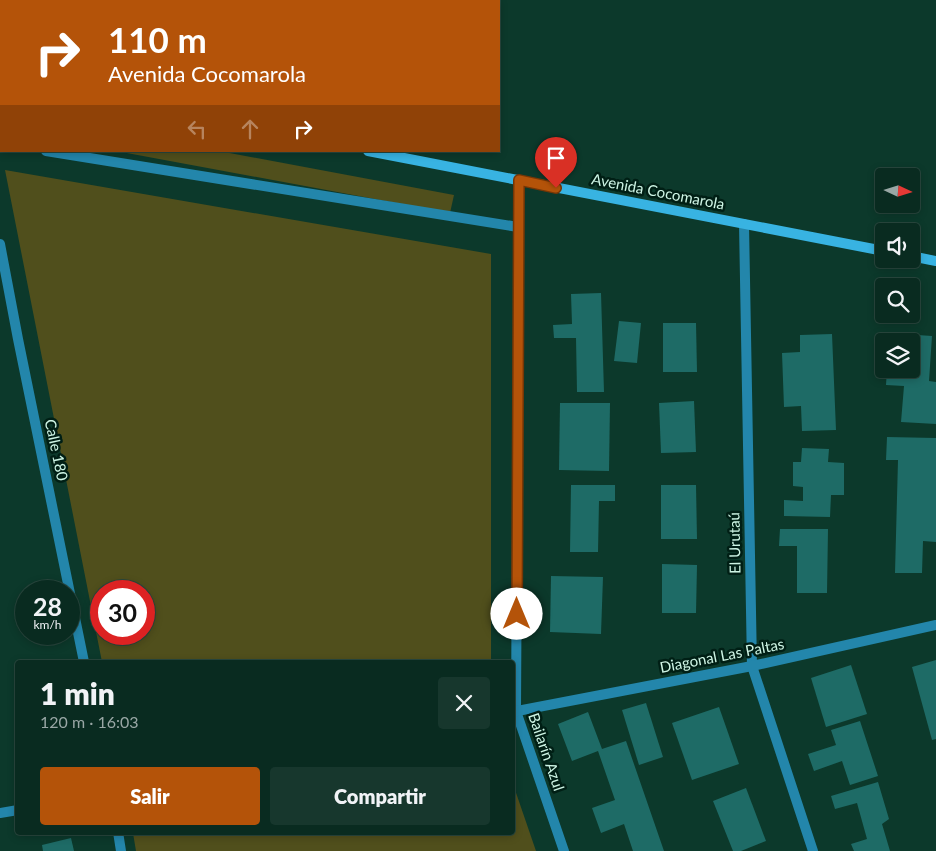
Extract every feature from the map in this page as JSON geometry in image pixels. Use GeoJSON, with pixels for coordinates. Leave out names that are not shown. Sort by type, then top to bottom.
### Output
{"type":"FeatureCollection","features":[{"type":"Feature","properties":{"kind":"main road","name":"Avenida Cocomarola"},"geometry":{"type":"LineString","coordinates":[[373,152],[875,249]]}},
{"type":"Feature","properties":{"kind":"main road"},"geometry":{"type":"LineString","coordinates":[[920,258],[936,261]]}},
{"type":"Feature","properties":{"kind":"street"},"geometry":{"type":"LineString","coordinates":[[52,152],[518,227]]}},
{"type":"Feature","properties":{"kind":"street","name":"Bailarín Azul"},"geometry":{"type":"LineString","coordinates":[[514,660],[519,180]]}},
{"type":"Feature","properties":{"kind":"street","name":"El Urutaú"},"geometry":{"type":"LineString","coordinates":[[744,224],[752,666],[813,851]]}},
{"type":"Feature","properties":{"kind":"street","name":"Calle 180"},"geometry":{"type":"LineString","coordinates":[[0,244],[84,660]]}},
{"type":"Feature","properties":{"kind":"street","name":"Diagonal Las Paltas"},"geometry":{"type":"LineString","coordinates":[[515,712],[752,666],[936,625]]}},
{"type":"Feature","properties":{"kind":"street","name":"Bailarín Azul"},"geometry":{"type":"LineString","coordinates":[[515,715],[564,851]]}},
{"type":"Feature","properties":{"kind":"street"},"geometry":{"type":"LineString","coordinates":[[0,813],[15,810]]}},
{"type":"Feature","properties":{"kind":"street"},"geometry":{"type":"LineString","coordinates":[[118,835],[121,851]]}},
{"type":"Feature","properties":{"kind":"shaded area"},"geometry":{"type":"Polygon","coordinates":[[[121,152],[224,152],[454,195],[450,213],[121,152]]]}},
{"type":"Feature","properties":{"kind":"shaded area"},"geometry":{"type":"Polygon","coordinates":[[[5,170],[491,254],[491,660],[102,660],[99,645],[155,645],[155,580],[90,580],[90,601],[5,170]]]}},
{"type":"Feature","properties":{"kind":"shaded area"},"geometry":{"type":"Polygon","coordinates":[[[515,790],[536,851],[136,851],[133,835],[515,835],[515,790]]]}},
{"type":"Feature","properties":{"kind":"building"},"geometry":{"type":"Polygon","coordinates":[[[601,293],[604,392],[577,392],[576,338],[554,338],[553,325],[572,324],[571,294],[601,293]]]}},
{"type":"Feature","properties":{"kind":"building"},"geometry":{"type":"Polygon","coordinates":[[[619,321],[641,323],[637,363],[614,361],[619,321]]]}},
{"type":"Feature","properties":{"kind":"building"},"geometry":{"type":"Polygon","coordinates":[[[663,323],[696,323],[697,372],[663,372],[663,323]]]}},
{"type":"Feature","properties":{"kind":"building"},"geometry":{"type":"Polygon","coordinates":[[[832,334],[836,430],[802,431],[801,406],[784,407],[782,353],[800,352],[800,335],[832,334]]]}},
{"type":"Feature","properties":{"kind":"building"},"geometry":{"type":"Polygon","coordinates":[[[920,335],[932,336],[929,381],[936,382],[936,424],[901,422],[904,386],[886,385],[886,378],[920,378],[920,335]]]}},
{"type":"Feature","properties":{"kind":"building"},"geometry":{"type":"Polygon","coordinates":[[[694,401],[696,452],[661,453],[659,403],[694,401]]]}},
{"type":"Feature","properties":{"kind":"building"},"geometry":{"type":"Polygon","coordinates":[[[560,403],[610,403],[609,471],[559,470],[560,403]]]}},
{"type":"Feature","properties":{"kind":"building"},"geometry":{"type":"Polygon","coordinates":[[[887,437],[936,438],[936,542],[923,541],[922,573],[895,573],[898,460],[886,460],[887,437]]]}},
{"type":"Feature","properties":{"kind":"building"},"geometry":{"type":"Polygon","coordinates":[[[802,448],[829,449],[828,462],[844,463],[844,495],[831,495],[830,517],[784,516],[784,500],[803,501],[803,487],[793,486],[793,462],[801,462],[802,448]]]}},
{"type":"Feature","properties":{"kind":"building"},"geometry":{"type":"Polygon","coordinates":[[[571,485],[615,485],[615,501],[599,501],[598,552],[570,552],[571,485]]]}},
{"type":"Feature","properties":{"kind":"building"},"geometry":{"type":"Polygon","coordinates":[[[661,485],[696,485],[697,539],[661,539],[661,485]]]}},
{"type":"Feature","properties":{"kind":"building"},"geometry":{"type":"Polygon","coordinates":[[[780,529],[828,529],[827,593],[797,593],[797,546],[779,546],[780,529]]]}},
{"type":"Feature","properties":{"kind":"building"},"geometry":{"type":"Polygon","coordinates":[[[662,564],[697,565],[696,613],[662,613],[662,564]]]}},
{"type":"Feature","properties":{"kind":"building"},"geometry":{"type":"Polygon","coordinates":[[[551,576],[603,577],[601,634],[550,632],[551,576]]]}},
{"type":"Feature","properties":{"kind":"building"},"geometry":{"type":"Polygon","coordinates":[[[936,660],[936,739],[932,740],[912,667],[936,660]]]}},
{"type":"Feature","properties":{"kind":"building"},"geometry":{"type":"Polygon","coordinates":[[[851,665],[867,714],[826,727],[811,678],[851,665]]]}},
{"type":"Feature","properties":{"kind":"building"},"geometry":{"type":"Polygon","coordinates":[[[646,703],[663,757],[639,765],[622,710],[646,703]]]}},
{"type":"Feature","properties":{"kind":"building"},"geometry":{"type":"Polygon","coordinates":[[[719,707],[739,764],[692,780],[672,723],[719,707]]]}},
{"type":"Feature","properties":{"kind":"building"},"geometry":{"type":"Polygon","coordinates":[[[588,712],[602,749],[626,741],[664,851],[633,851],[624,824],[601,833],[592,808],[615,800],[598,751],[572,761],[558,724],[588,712]]]}},
{"type":"Feature","properties":{"kind":"building"},"geometry":{"type":"Polygon","coordinates":[[[860,721],[878,776],[850,785],[842,761],[814,771],[808,754],[836,745],[831,730],[860,721]]]}},
{"type":"Feature","properties":{"kind":"building"},"geometry":{"type":"Polygon","coordinates":[[[878,782],[889,819],[882,824],[890,851],[854,851],[851,844],[867,839],[857,803],[835,809],[831,796],[878,782]]]}},
{"type":"Feature","properties":{"kind":"building"},"geometry":{"type":"Polygon","coordinates":[[[746,788],[766,841],[741,851],[733,851],[713,801],[746,788]]]}},
{"type":"Feature","properties":{"kind":"building"},"geometry":{"type":"Polygon","coordinates":[[[71,838],[74,851],[43,851],[42,845],[71,838]]]}},
{"type":"Feature","properties":{"kind":"route"},"geometry":{"type":"LineString","coordinates":[[517,614],[519,180],[556,188]]}}]}
